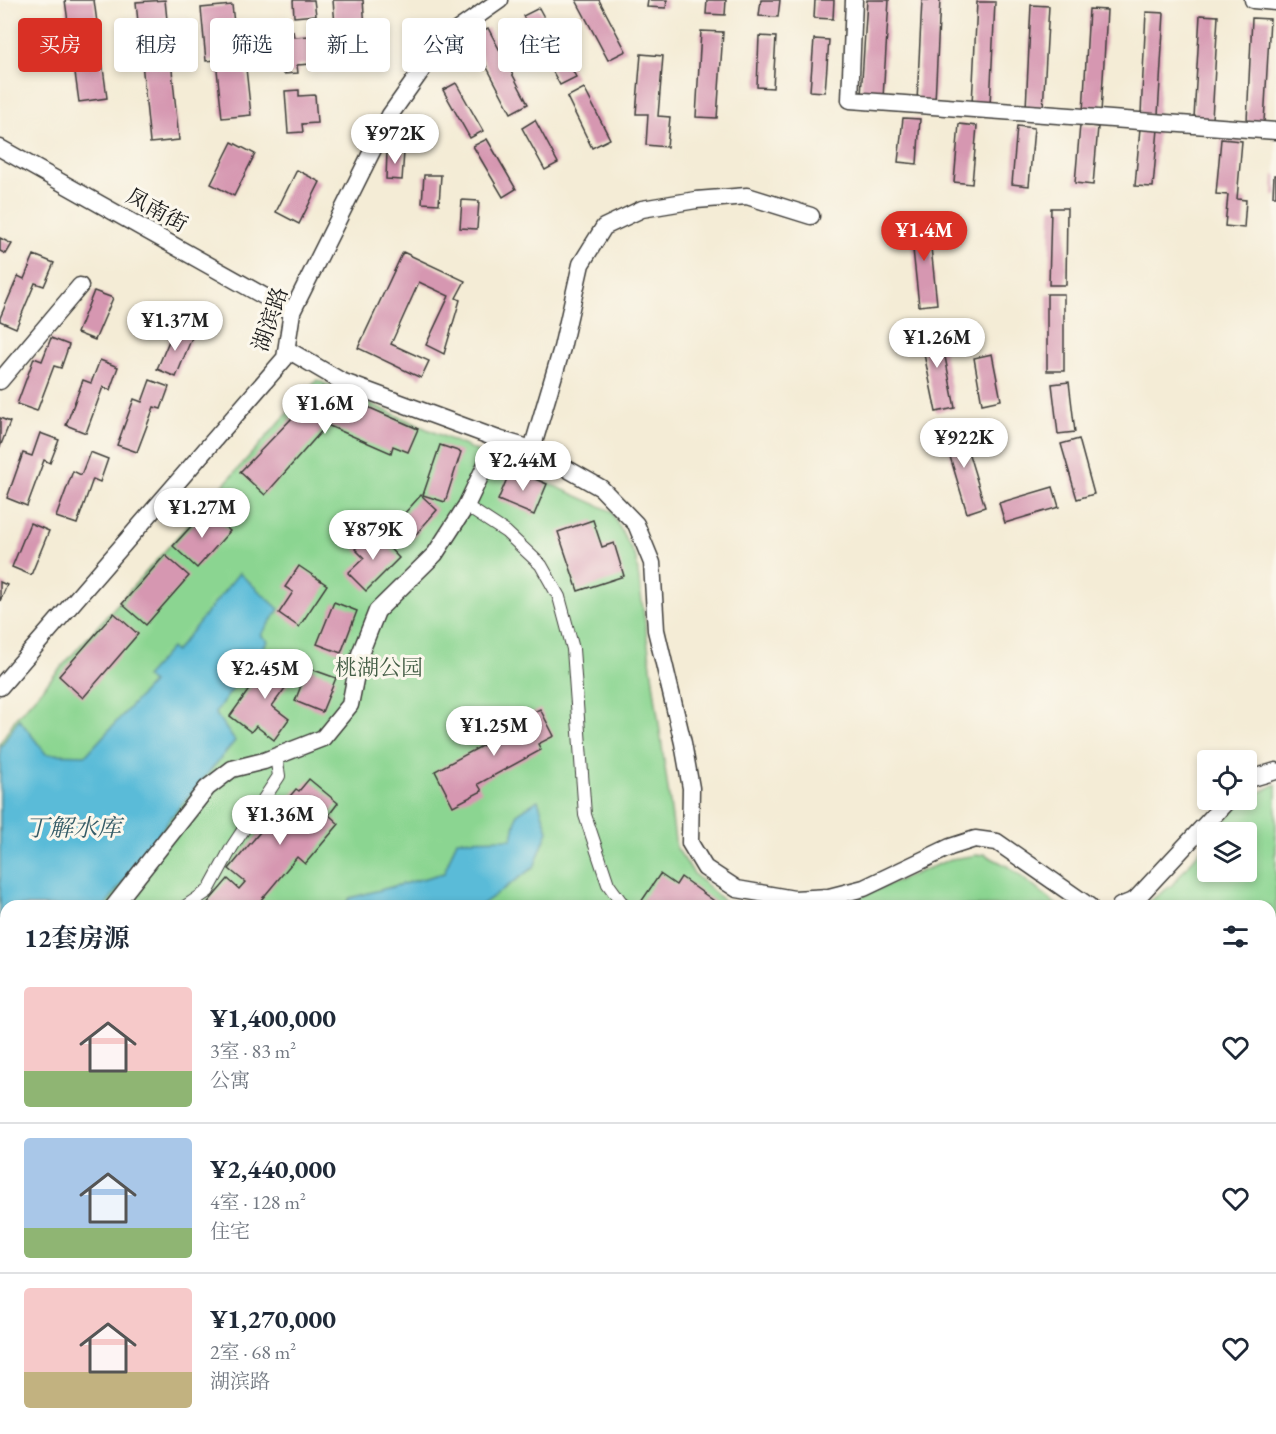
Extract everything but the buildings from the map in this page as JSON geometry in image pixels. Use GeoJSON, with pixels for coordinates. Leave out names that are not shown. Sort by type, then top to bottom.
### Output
{"type":"FeatureCollection","features":[{"type":"Feature","properties":{"kind":"street","name":"湖滨路"},"geometry":{"type":"LineString","coordinates":[[0,687],[285,358],[292,312],[390,116],[443,40],[500,0]]}},
{"type":"Feature","properties":{"kind":"street"},"geometry":{"type":"LineString","coordinates":[[854,0],[850,100],[1276,131]]}},
{"type":"Feature","properties":{"kind":"street"},"geometry":{"type":"LineString","coordinates":[[1253,0],[1276,2]]}},
{"type":"Feature","properties":{"kind":"street","name":"凤南街"},"geometry":{"type":"LineString","coordinates":[[0,148],[292,312]]}},
{"type":"Feature","properties":{"kind":"street"},"geometry":{"type":"LineString","coordinates":[[532,449],[562,348],[581,264],[604,227],[642,209],[696,200],[747,196],[811,216]]}},
{"type":"Feature","properties":{"kind":"street"},"geometry":{"type":"LineString","coordinates":[[0,381],[80,286]]}},
{"type":"Feature","properties":{"kind":"street"},"geometry":{"type":"LineString","coordinates":[[288,350],[341,381],[498,440],[532,449],[601,488],[636,524],[652,562],[656,630],[683,743],[691,788],[690,843],[705,868],[737,889],[794,899],[829,897],[864,888],[950,847],[975,839],[997,842],[1080,900]]}},
{"type":"Feature","properties":{"kind":"street"},"geometry":{"type":"LineString","coordinates":[[119,900],[207,788],[232,770],[323,738],[350,705],[360,654],[377,611],[435,554],[466,506],[498,440]]}},
{"type":"Feature","properties":{"kind":"street"},"geometry":{"type":"LineString","coordinates":[[466,506],[506,532],[541,565],[559,597],[573,649],[585,815],[608,884],[620,900]]}},
{"type":"Feature","properties":{"kind":"street"},"geometry":{"type":"LineString","coordinates":[[195,900],[208,891],[232,847],[279,776],[276,756]]}},
{"type":"Feature","properties":{"kind":"street"},"geometry":{"type":"LineString","coordinates":[[1257,777],[1276,771]]}},
{"type":"Feature","properties":{"kind":"street"},"geometry":{"type":"LineString","coordinates":[[1135,900],[1219,810]]}},
{"type":"Feature","properties":{"kind":"green space","name":"桃湖公园"},"geometry":{"type":"Polygon","coordinates":[[[317,380],[611,511],[636,558],[676,847],[695,875],[723,900],[0,900],[0,743],[16,718],[317,380]]]}},
{"type":"Feature","properties":{"kind":"green space"},"geometry":{"type":"Polygon","coordinates":[[[1276,784],[1276,900],[1151,900],[1172,885],[1197,854],[1197,882],[1257,882],[1257,822],[1224,822],[1234,810],[1257,810],[1257,794],[1276,784]]]}},
{"type":"Feature","properties":{"kind":"green space"},"geometry":{"type":"Polygon","coordinates":[[[984,854],[1009,867],[1050,900],[852,900],[951,859],[984,854]]]}},
{"type":"Feature","properties":{"kind":"water","name":"丁解水库"},"geometry":{"type":"Polygon","coordinates":[[[239,573],[279,609],[261,635],[268,641],[215,713],[235,741],[168,821],[109,900],[0,900],[0,748],[19,719],[46,754],[86,755],[152,683],[145,677],[171,648],[175,652],[239,573]]]}},
{"type":"Feature","properties":{"kind":"water"},"geometry":{"type":"Polygon","coordinates":[[[538,800],[548,831],[534,867],[488,900],[348,900],[444,873],[457,840],[512,839],[517,814],[538,800]]]}}]}
